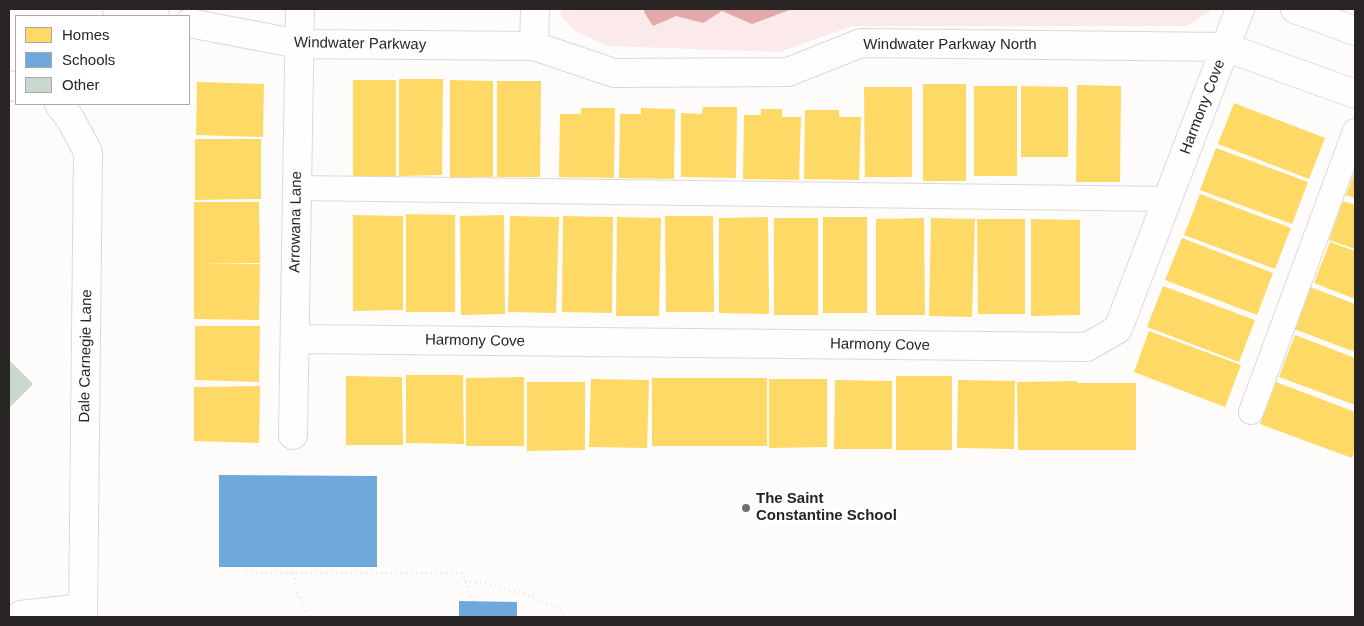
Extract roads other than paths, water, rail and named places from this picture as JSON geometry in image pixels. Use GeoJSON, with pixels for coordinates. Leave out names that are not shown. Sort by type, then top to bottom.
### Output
{"type":"FeatureCollection","features":[{"type":"Feature","properties":{"kind":"street"},"geometry":{"type":"LineString","coordinates":[[117,9],[150,15]]}},
{"type":"Feature","properties":{"kind":"street","name":"Arrowana Lane"},"geometry":{"type":"LineString","coordinates":[[293,435],[300,9]]}},
{"type":"Feature","properties":{"kind":"street"},"geometry":{"type":"LineString","coordinates":[[534,46],[535,9]]}},
{"type":"Feature","properties":{"kind":"street","name":"Harmony Cove"},"geometry":{"type":"LineString","coordinates":[[295,339],[1087,347],[1118,329],[1240,9]]}},
{"type":"Feature","properties":{"kind":"street"},"geometry":{"type":"LineString","coordinates":[[1295,9],[1355,31]]}},
{"type":"Feature","properties":{"kind":"street","name":"Windwater Parkway"},"geometry":{"type":"LineString","coordinates":[[190,23],[299,44],[534,46]]}},
{"type":"Feature","properties":{"kind":"street","name":"Windwater Parkway North"},"geometry":{"type":"LineString","coordinates":[[534,46],[614,74],[788,72],[861,43],[1226,47]]}},
{"type":"Feature","properties":{"kind":"street"},"geometry":{"type":"LineString","coordinates":[[1226,47],[1355,94]]}},
{"type":"Feature","properties":{"kind":"street","name":"Dale Carnegie Lane"},"geometry":{"type":"LineString","coordinates":[[60,105],[71,120],[88,152],[83,612]]}},
{"type":"Feature","properties":{"kind":"lane"},"geometry":{"type":"LineString","coordinates":[[1251,412],[1355,131]]}},
{"type":"Feature","properties":{"kind":"lane"},"geometry":{"type":"LineString","coordinates":[[297,188],[1168,199]]}},
{"type":"Feature","properties":{"kind":"lane"},"geometry":{"type":"LineString","coordinates":[[16,617],[20,612],[83,612]]}},
{"type":"Feature","properties":{"kind":"place","name":"The Saint Constantine School"},"geometry":{"type":"Point","coordinates":[746,508]}}]}
